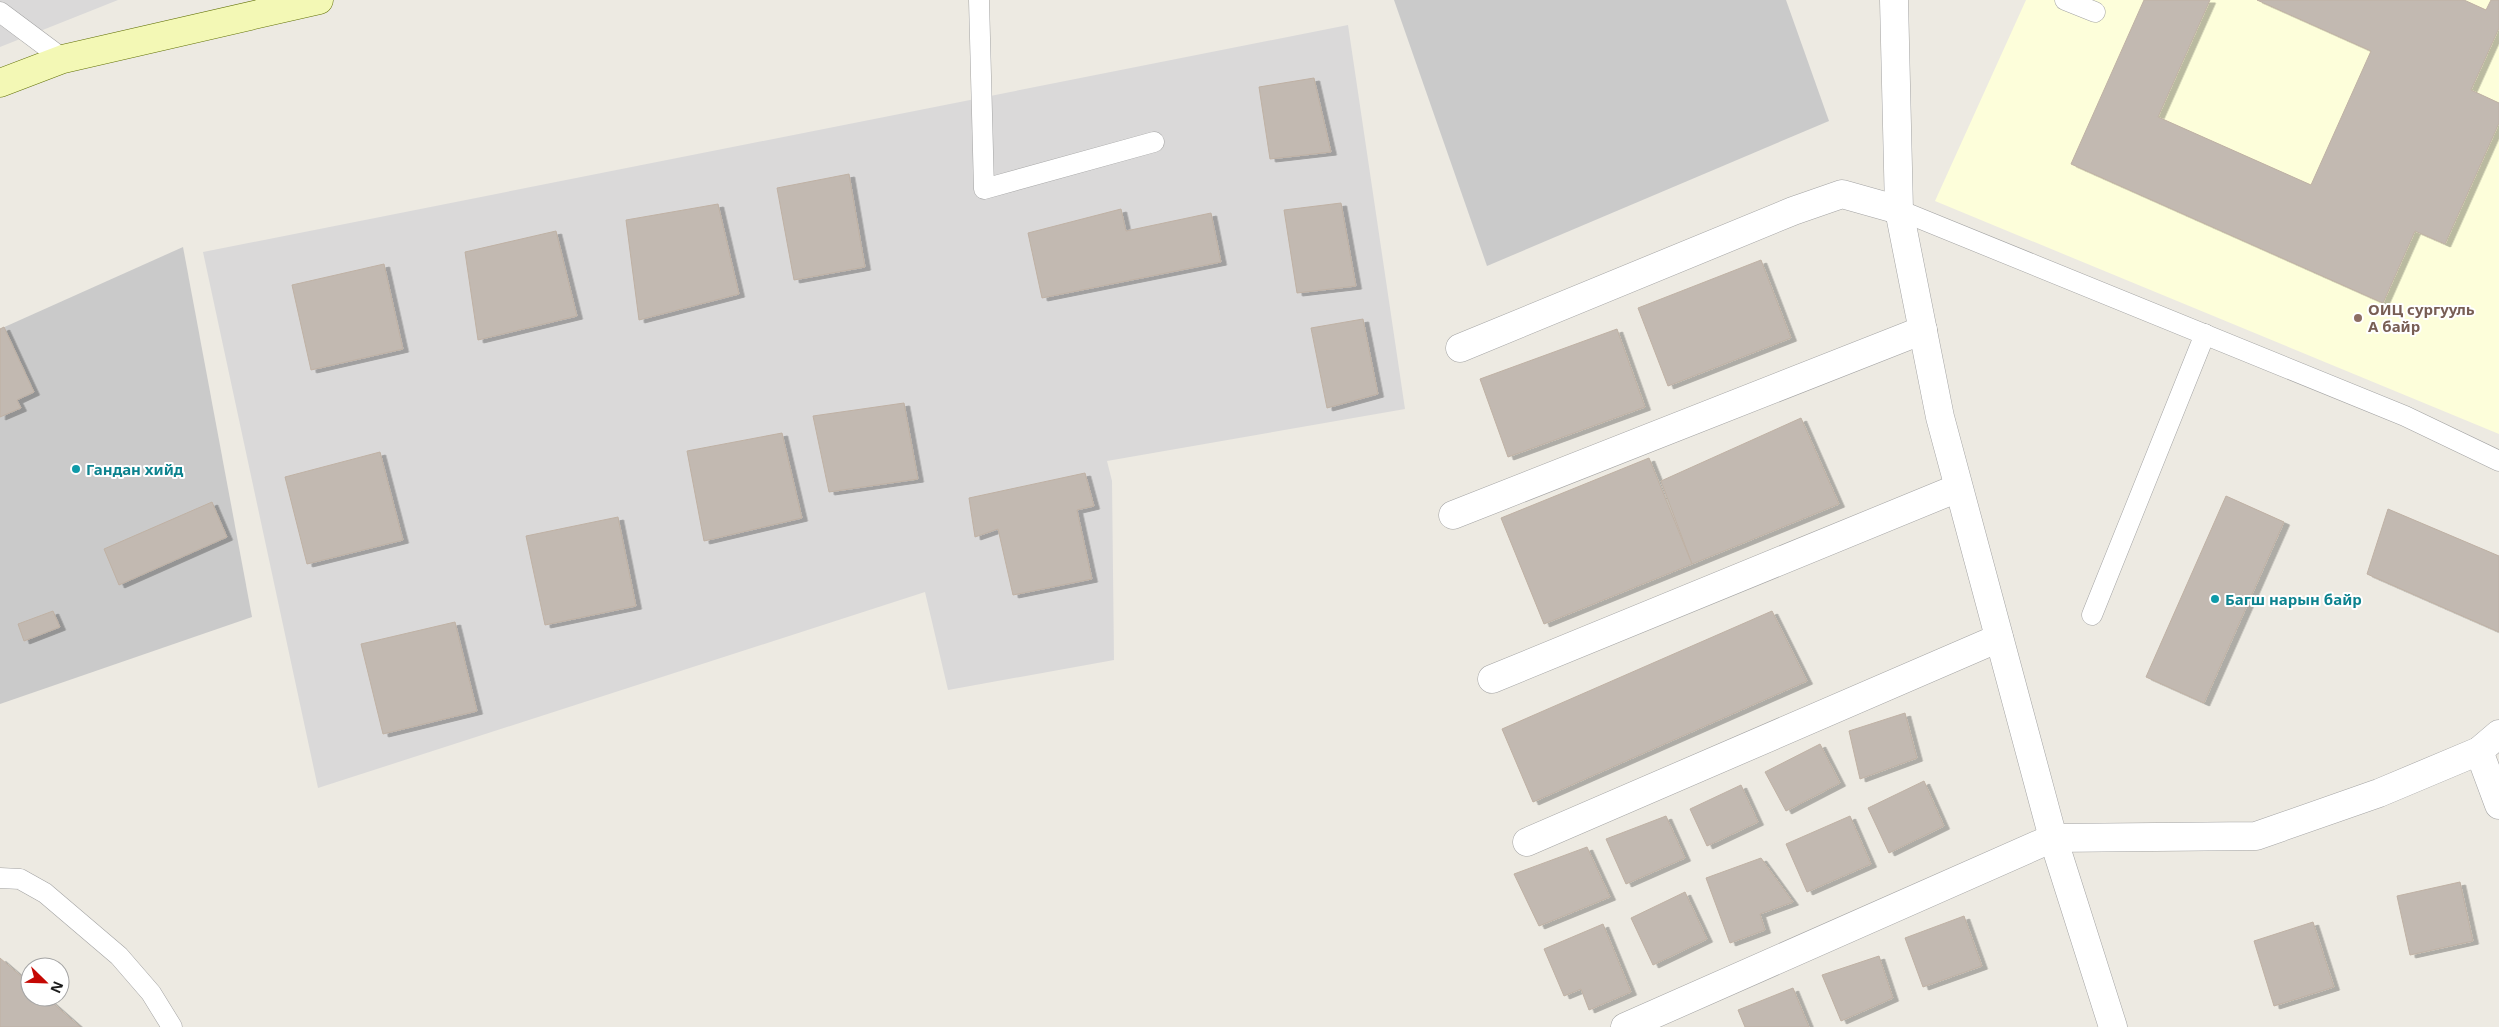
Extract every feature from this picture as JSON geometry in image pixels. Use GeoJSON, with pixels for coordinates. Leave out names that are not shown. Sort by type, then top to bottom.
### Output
{"type":"FeatureCollection","features":[{"type":"Feature","properties":{"kind":"street"},"geometry":{"type":"LineString","coordinates":[[0,83],[63,59],[319,0]]}},
{"type":"Feature","properties":{"kind":"street"},"geometry":{"type":"LineString","coordinates":[[1894,0],[1899,210],[1940,417],[2053,838],[2113,1027]]}},
{"type":"Feature","properties":{"kind":"street"},"geometry":{"type":"LineString","coordinates":[[1460,348],[1793,211],[1842,194],[1899,210]]}},
{"type":"Feature","properties":{"kind":"street"},"geometry":{"type":"LineString","coordinates":[[1453,515],[1923,330]]}},
{"type":"Feature","properties":{"kind":"street"},"geometry":{"type":"LineString","coordinates":[[1492,679],[1958,488]]}},
{"type":"Feature","properties":{"kind":"street"},"geometry":{"type":"LineString","coordinates":[[1527,842],[1999,638]]}},
{"type":"Feature","properties":{"kind":"street"},"geometry":{"type":"LineString","coordinates":[[1626,1027],[2053,838],[2256,836],[2379,793],[2489,743],[2499,805]]}},
{"type":"Feature","properties":{"kind":"lane"},"geometry":{"type":"LineString","coordinates":[[980,0],[984,189],[1154,142]]}},
{"type":"Feature","properties":{"kind":"lane"},"geometry":{"type":"LineString","coordinates":[[2065,0],[2095,12]]}},
{"type":"Feature","properties":{"kind":"lane"},"geometry":{"type":"LineString","coordinates":[[0,12],[63,59]]}},
{"type":"Feature","properties":{"kind":"lane"},"geometry":{"type":"LineString","coordinates":[[1899,210],[2405,416],[2499,461]]}},
{"type":"Feature","properties":{"kind":"lane"},"geometry":{"type":"LineString","coordinates":[[2092,615],[2205,334]]}},
{"type":"Feature","properties":{"kind":"lane"},"geometry":{"type":"LineString","coordinates":[[0,878],[20,879],[45,893],[119,956],[151,993],[172,1027]]}},
{"type":"Feature","properties":{"kind":"shaded area"},"geometry":{"type":"Polygon","coordinates":[[[0,0],[118,0],[0,47],[0,0]]]}},
{"type":"Feature","properties":{"kind":"shaded area"},"geometry":{"type":"Polygon","coordinates":[[[1394,0],[1786,0],[1829,121],[1487,266],[1394,0]]]}},
{"type":"Feature","properties":{"kind":"shaded area","name":"ОИЦ сургууль А байр"},"geometry":{"type":"Polygon","coordinates":[[[2026,0],[2499,0],[2499,434],[1935,201],[2026,0]]]}},
{"type":"Feature","properties":{"kind":"shaded area"},"geometry":{"type":"Polygon","coordinates":[[[1348,25],[1405,409],[1107,461],[1112,481],[1114,660],[948,690],[925,592],[318,788],[203,252],[1348,25]]]}},
{"type":"Feature","properties":{"kind":"shaded area"},"geometry":{"type":"Polygon","coordinates":[[[183,247],[252,617],[0,704],[0,329],[183,247]]]}},
{"type":"Feature","properties":{"kind":"building","name":"ОИЦ сургууль А байр"},"geometry":{"type":"Polygon","coordinates":[[[2144,0],[2210,0],[2158,117],[2311,185],[2371,51],[2257,0],[2464,0],[2486,10],[2491,0],[2499,0],[2499,28],[2471,90],[2499,103],[2499,123],[2445,244],[2415,231],[2383,303],[2071,164],[2144,0]]]}},
{"type":"Feature","properties":{"kind":"building"},"geometry":{"type":"Polygon","coordinates":[[[1314,78],[1331,152],[1270,159],[1259,87],[1314,78]]]}},
{"type":"Feature","properties":{"kind":"building"},"geometry":{"type":"Polygon","coordinates":[[[849,174],[865,267],[794,280],[777,188],[849,174]]]}},
{"type":"Feature","properties":{"kind":"building"},"geometry":{"type":"Polygon","coordinates":[[[1341,203],[1356,286],[1297,293],[1284,210],[1341,203]]]}},
{"type":"Feature","properties":{"kind":"building"},"geometry":{"type":"Polygon","coordinates":[[[718,204],[739,294],[639,320],[626,220],[718,204]]]}},
{"type":"Feature","properties":{"kind":"building"},"geometry":{"type":"Polygon","coordinates":[[[1121,209],[1126,231],[1211,213],[1221,262],[1042,298],[1028,233],[1121,209]]]}},
{"type":"Feature","properties":{"kind":"building"},"geometry":{"type":"Polygon","coordinates":[[[556,231],[577,316],[478,340],[465,252],[556,231]]]}},
{"type":"Feature","properties":{"kind":"building"},"geometry":{"type":"Polygon","coordinates":[[[1761,260],[1791,338],[1668,386],[1638,308],[1761,260]]]}},
{"type":"Feature","properties":{"kind":"building"},"geometry":{"type":"Polygon","coordinates":[[[384,264],[403,349],[311,370],[292,285],[384,264]]]}},
{"type":"Feature","properties":{"kind":"building"},"geometry":{"type":"Polygon","coordinates":[[[1363,319],[1378,394],[1327,408],[1311,328],[1363,319]]]}},
{"type":"Feature","properties":{"kind":"building"},"geometry":{"type":"Polygon","coordinates":[[[4,327],[34,392],[17,400],[21,408],[0,417],[0,329],[4,327]]]}},
{"type":"Feature","properties":{"kind":"building"},"geometry":{"type":"Polygon","coordinates":[[[1617,329],[1645,407],[1508,457],[1480,379],[1617,329]]]}},
{"type":"Feature","properties":{"kind":"building"},"geometry":{"type":"Polygon","coordinates":[[[904,403],[918,479],[829,492],[813,416],[904,403]]]}},
{"type":"Feature","properties":{"kind":"building"},"geometry":{"type":"Polygon","coordinates":[[[1801,418],[1839,504],[1692,564],[1661,481],[1801,418]]]}},
{"type":"Feature","properties":{"kind":"building"},"geometry":{"type":"Polygon","coordinates":[[[782,433],[802,518],[704,541],[687,451],[782,433]]]}},
{"type":"Feature","properties":{"kind":"building"},"geometry":{"type":"Polygon","coordinates":[[[380,452],[403,540],[307,564],[285,477],[380,452]]]}},
{"type":"Feature","properties":{"kind":"building"},"geometry":{"type":"Polygon","coordinates":[[[1649,458],[1692,564],[1544,624],[1501,518],[1649,458]]]}},
{"type":"Feature","properties":{"kind":"building"},"geometry":{"type":"Polygon","coordinates":[[[1085,473],[1094,506],[1077,510],[1092,579],[1013,595],[998,529],[975,537],[969,498],[1085,473]]]}},
{"type":"Feature","properties":{"kind":"building","name":"Багш нарын байр"},"geometry":{"type":"Polygon","coordinates":[[[2226,496],[2284,522],[2204,703],[2146,677],[2226,496]]]}},
{"type":"Feature","properties":{"kind":"building"},"geometry":{"type":"Polygon","coordinates":[[[212,502],[227,537],[119,585],[104,549],[212,502]]]}},
{"type":"Feature","properties":{"kind":"building"},"geometry":{"type":"Polygon","coordinates":[[[2388,509],[2499,556],[2499,632],[2367,574],[2388,509]]]}},
{"type":"Feature","properties":{"kind":"building"},"geometry":{"type":"Polygon","coordinates":[[[618,517],[636,606],[545,625],[526,536],[618,517]]]}},
{"type":"Feature","properties":{"kind":"building"},"geometry":{"type":"Polygon","coordinates":[[[53,611],[60,627],[24,641],[18,624],[53,611]]]}},
{"type":"Feature","properties":{"kind":"building"},"geometry":{"type":"Polygon","coordinates":[[[1772,611],[1807,681],[1533,802],[1502,729],[1772,611]]]}},
{"type":"Feature","properties":{"kind":"building"},"geometry":{"type":"Polygon","coordinates":[[[455,622],[477,711],[383,734],[361,644],[455,622]]]}},
{"type":"Feature","properties":{"kind":"building"},"geometry":{"type":"Polygon","coordinates":[[[1905,713],[1917,758],[1860,779],[1849,731],[1905,713]]]}},
{"type":"Feature","properties":{"kind":"building"},"geometry":{"type":"Polygon","coordinates":[[[1820,744],[1840,783],[1786,811],[1765,772],[1820,744]]]}},
{"type":"Feature","properties":{"kind":"building"},"geometry":{"type":"Polygon","coordinates":[[[1924,781],[1944,826],[1889,853],[1868,808],[1924,781]]]}},
{"type":"Feature","properties":{"kind":"building"},"geometry":{"type":"Polygon","coordinates":[[[1741,785],[1758,822],[1707,846],[1690,809],[1741,785]]]}},
{"type":"Feature","properties":{"kind":"building"},"geometry":{"type":"Polygon","coordinates":[[[1666,816],[1685,858],[1626,884],[1606,839],[1666,816]]]}},
{"type":"Feature","properties":{"kind":"building"},"geometry":{"type":"Polygon","coordinates":[[[1850,816],[1871,864],[1807,892],[1786,844],[1850,816]]]}},
{"type":"Feature","properties":{"kind":"building"},"geometry":{"type":"Polygon","coordinates":[[[1587,847],[1610,897],[1539,926],[1514,874],[1587,847]]]}},
{"type":"Feature","properties":{"kind":"building"},"geometry":{"type":"Polygon","coordinates":[[[1761,858],[1793,902],[1760,914],[1765,930],[1730,943],[1706,878],[1761,858]]]}},
{"type":"Feature","properties":{"kind":"building"},"geometry":{"type":"Polygon","coordinates":[[[2460,882],[2473,941],[2410,955],[2397,896],[2460,882]]]}},
{"type":"Feature","properties":{"kind":"building"},"geometry":{"type":"Polygon","coordinates":[[[1685,892],[1707,939],[1653,965],[1631,918],[1685,892]]]}},
{"type":"Feature","properties":{"kind":"building"},"geometry":{"type":"Polygon","coordinates":[[[1964,916],[1982,966],[1923,987],[1905,938],[1964,916]]]}},
{"type":"Feature","properties":{"kind":"building"},"geometry":{"type":"Polygon","coordinates":[[[2313,922],[2334,987],[2274,1006],[2254,941],[2313,922]]]}},
{"type":"Feature","properties":{"kind":"building"},"geometry":{"type":"Polygon","coordinates":[[[1603,924],[1631,992],[1589,1010],[1581,989],[1564,996],[1544,949],[1603,924]]]}},
{"type":"Feature","properties":{"kind":"building"},"geometry":{"type":"Polygon","coordinates":[[[1879,956],[1893,998],[1841,1021],[1822,975],[1879,956]]]}},
{"type":"Feature","properties":{"kind":"building"},"geometry":{"type":"Polygon","coordinates":[[[0,958],[20,975],[20,1007],[57,1007],[80,1027],[0,1027],[0,958]]]}},
{"type":"Feature","properties":{"kind":"building"},"geometry":{"type":"Polygon","coordinates":[[[1793,988],[1809,1027],[1745,1027],[1738,1010],[1793,988]]]}},
{"type":"Feature","properties":{"kind":"place","name":"ОИЦ сургууль А байр"},"geometry":{"type":"Point","coordinates":[2358,318]}},
{"type":"Feature","properties":{"kind":"place","name":"Гандан хийд"},"geometry":{"type":"Point","coordinates":[76,469]}},
{"type":"Feature","properties":{"kind":"place","name":"Багш нарын байр"},"geometry":{"type":"Point","coordinates":[2215,599]}}]}
